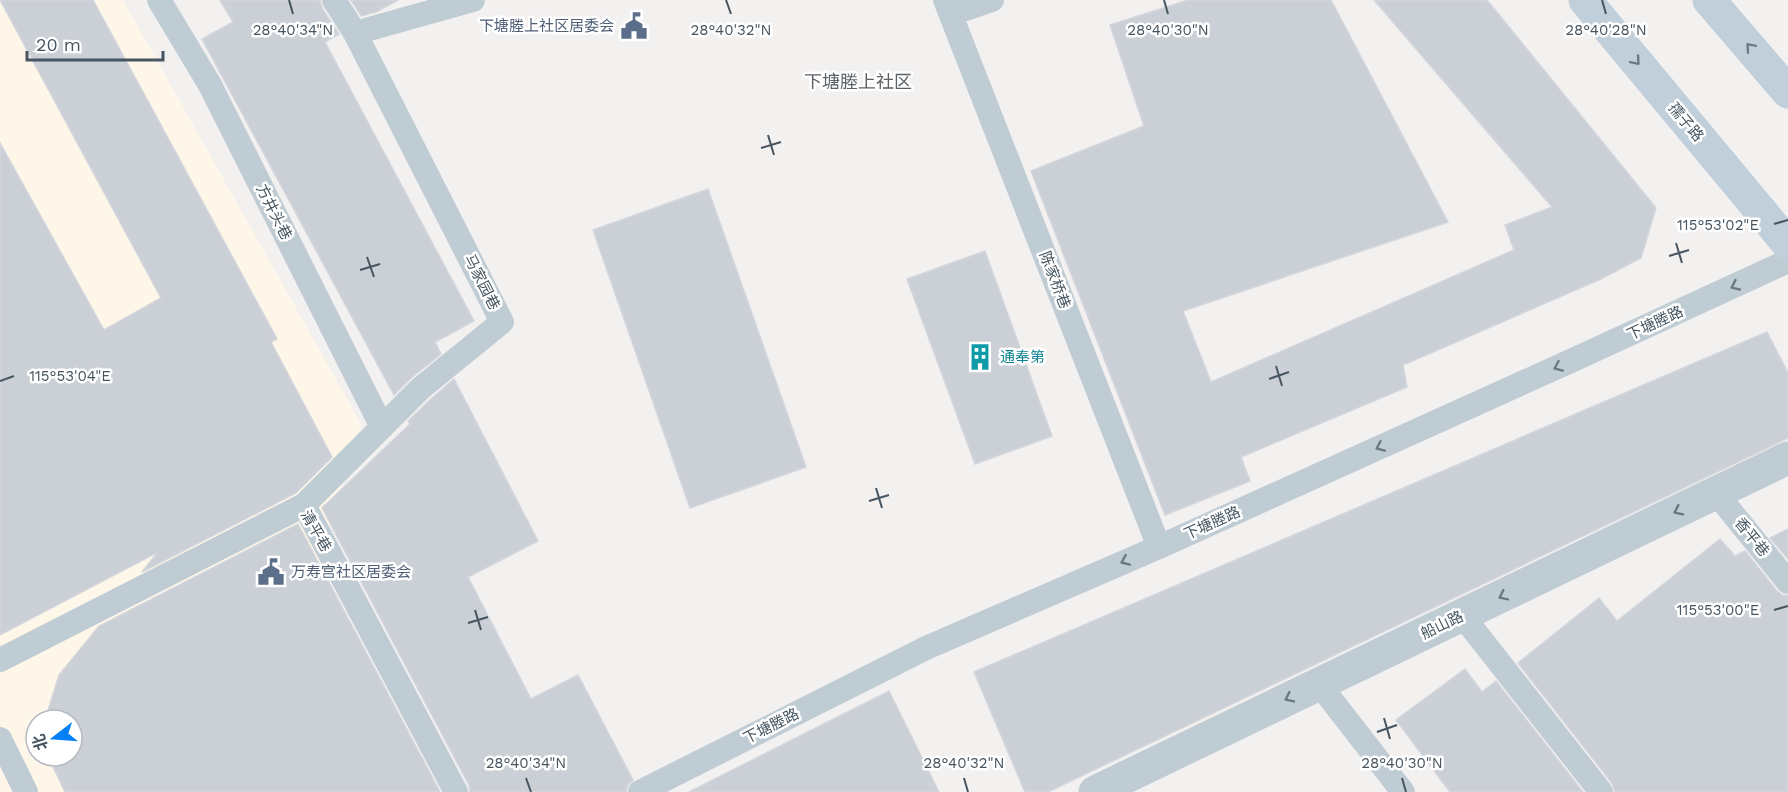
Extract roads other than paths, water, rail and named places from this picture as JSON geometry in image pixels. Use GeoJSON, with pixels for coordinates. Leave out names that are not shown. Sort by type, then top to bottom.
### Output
{"type":"FeatureCollection","features":[{"type":"Feature","properties":{"kind":"main road","name":"孺子路"},"geometry":{"type":"LineString","coordinates":[[1585,0],[1788,244]]}},
{"type":"Feature","properties":{"kind":"main road"},"geometry":{"type":"LineString","coordinates":[[1709,0],[1788,92]]}},
{"type":"Feature","properties":{"kind":"street","name":"船山路"},"geometry":{"type":"LineString","coordinates":[[1095,792],[1788,459]]}},
{"type":"Feature","properties":{"kind":"lane","name":"方井头巷"},"geometry":{"type":"LineString","coordinates":[[159,0],[210,85],[382,427]]}},
{"type":"Feature","properties":{"kind":"lane","name":"马家园巷"},"geometry":{"type":"LineString","coordinates":[[304,505],[422,387],[502,322],[355,33],[334,0]]}},
{"type":"Feature","properties":{"kind":"lane"},"geometry":{"type":"LineString","coordinates":[[355,33],[472,0]]}},
{"type":"Feature","properties":{"kind":"lane","name":"陈家桥巷"},"geometry":{"type":"LineString","coordinates":[[992,0],[948,7],[1159,547]]}},
{"type":"Feature","properties":{"kind":"lane","name":"下塘塍路"},"geometry":{"type":"LineString","coordinates":[[640,792],[926,648],[1159,547],[1788,261]]}},
{"type":"Feature","properties":{"kind":"lane","name":"香平巷"},"geometry":{"type":"LineString","coordinates":[[1716,492],[1788,582]]}},
{"type":"Feature","properties":{"kind":"lane","name":"清平巷"},"geometry":{"type":"LineString","coordinates":[[0,660],[304,505],[456,792]]}},
{"type":"Feature","properties":{"kind":"lane"},"geometry":{"type":"LineString","coordinates":[[1462,615],[1601,792]]}},
{"type":"Feature","properties":{"kind":"lane"},"geometry":{"type":"LineString","coordinates":[[1319,684],[1403,792]]}},
{"type":"Feature","properties":{"kind":"lane"},"geometry":{"type":"LineString","coordinates":[[0,739],[26,792]]}},
{"type":"Feature","properties":{"kind":"place","name":"下塘塍上社区居委会"},"geometry":{"type":"Point","coordinates":[634,26]}},
{"type":"Feature","properties":{"kind":"place","name":"通奉第"},"geometry":{"type":"Point","coordinates":[980,357]}},
{"type":"Feature","properties":{"kind":"place","name":"万寿宫社区居委会"},"geometry":{"type":"Point","coordinates":[271,572]}},
{"type":"Feature","properties":{"kind":"district","name":"下塘塍上社区"},"geometry":{"type":"Point","coordinates":[858,81]}}]}
